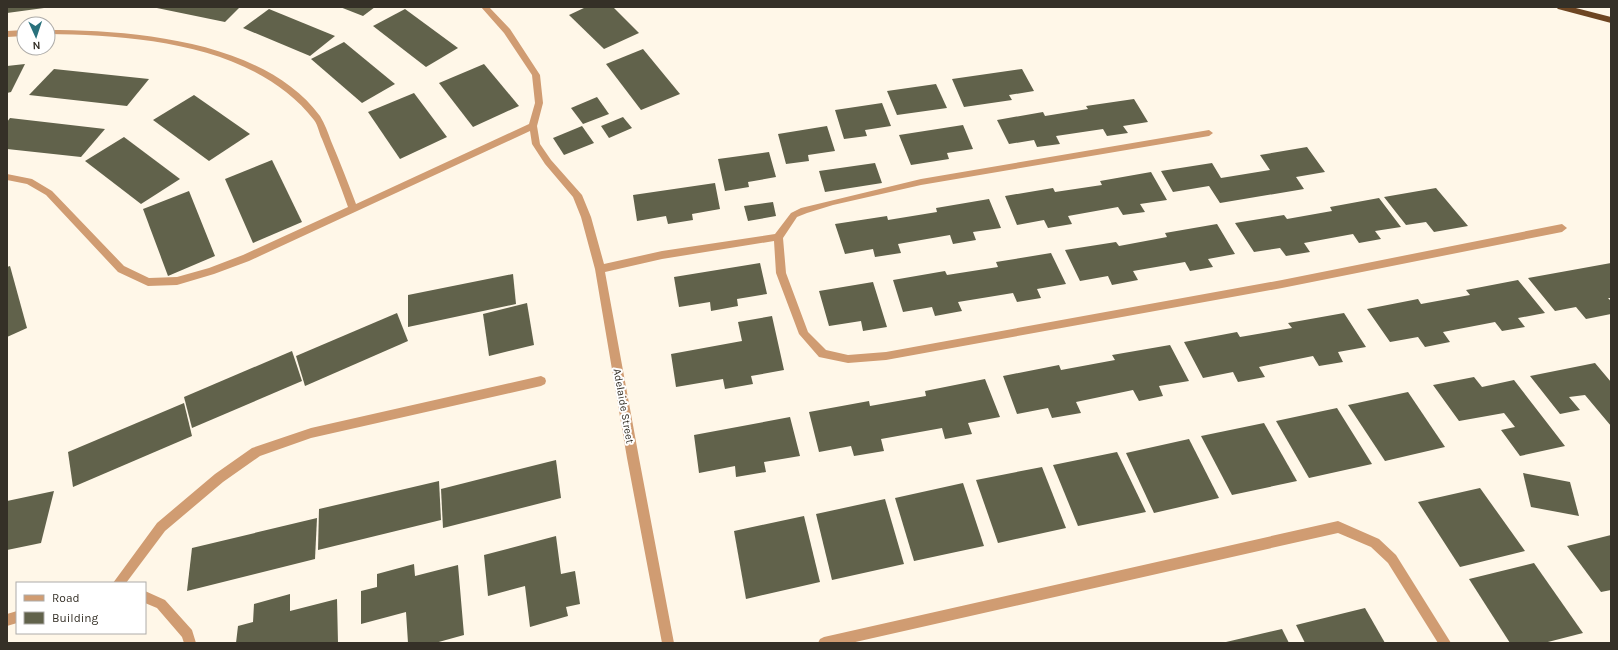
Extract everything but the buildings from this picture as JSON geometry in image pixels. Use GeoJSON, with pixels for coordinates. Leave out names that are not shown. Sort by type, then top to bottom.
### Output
{"type":"FeatureCollection","features":[{"type":"Feature","properties":{"kind":"highway"},"geometry":{"type":"LineString","coordinates":[[1561,7],[1611,20]]}},
{"type":"Feature","properties":{"kind":"street"},"geometry":{"type":"LineString","coordinates":[[7,177],[29,181],[49,193],[121,269],[148,282],[177,281],[211,271],[246,258],[534,126],[539,103],[536,75],[507,31],[485,7]]}},
{"type":"Feature","properties":{"kind":"street"},"geometry":{"type":"LineString","coordinates":[[56,32],[122,34],[200,48],[236,60],[272,78],[303,102],[317,118],[339,169],[353,209]]}},
{"type":"Feature","properties":{"kind":"street","name":"Adelaide Street"},"geometry":{"type":"LineString","coordinates":[[534,126],[536,144],[548,162],[577,196],[586,217],[600,269],[632,458],[668,643]]}},
{"type":"Feature","properties":{"kind":"street"},"geometry":{"type":"LineString","coordinates":[[1209,133],[921,182],[804,210],[794,215],[778,237],[781,273],[804,334],[823,354],[848,359],[886,356],[1282,284],[1562,228]]}},
{"type":"Feature","properties":{"kind":"street"},"geometry":{"type":"LineString","coordinates":[[600,269],[662,255],[778,237]]}},
{"type":"Feature","properties":{"kind":"street"},"geometry":{"type":"LineString","coordinates":[[120,582],[161,527],[219,478],[256,452],[311,433],[541,381]]}},
{"type":"Feature","properties":{"kind":"street"},"geometry":{"type":"LineString","coordinates":[[824,643],[1338,527],[1375,543],[1392,559],[1445,643]]}},
{"type":"Feature","properties":{"kind":"street"},"geometry":{"type":"LineString","coordinates":[[146,597],[161,604],[188,634],[190,643]]}}]}
